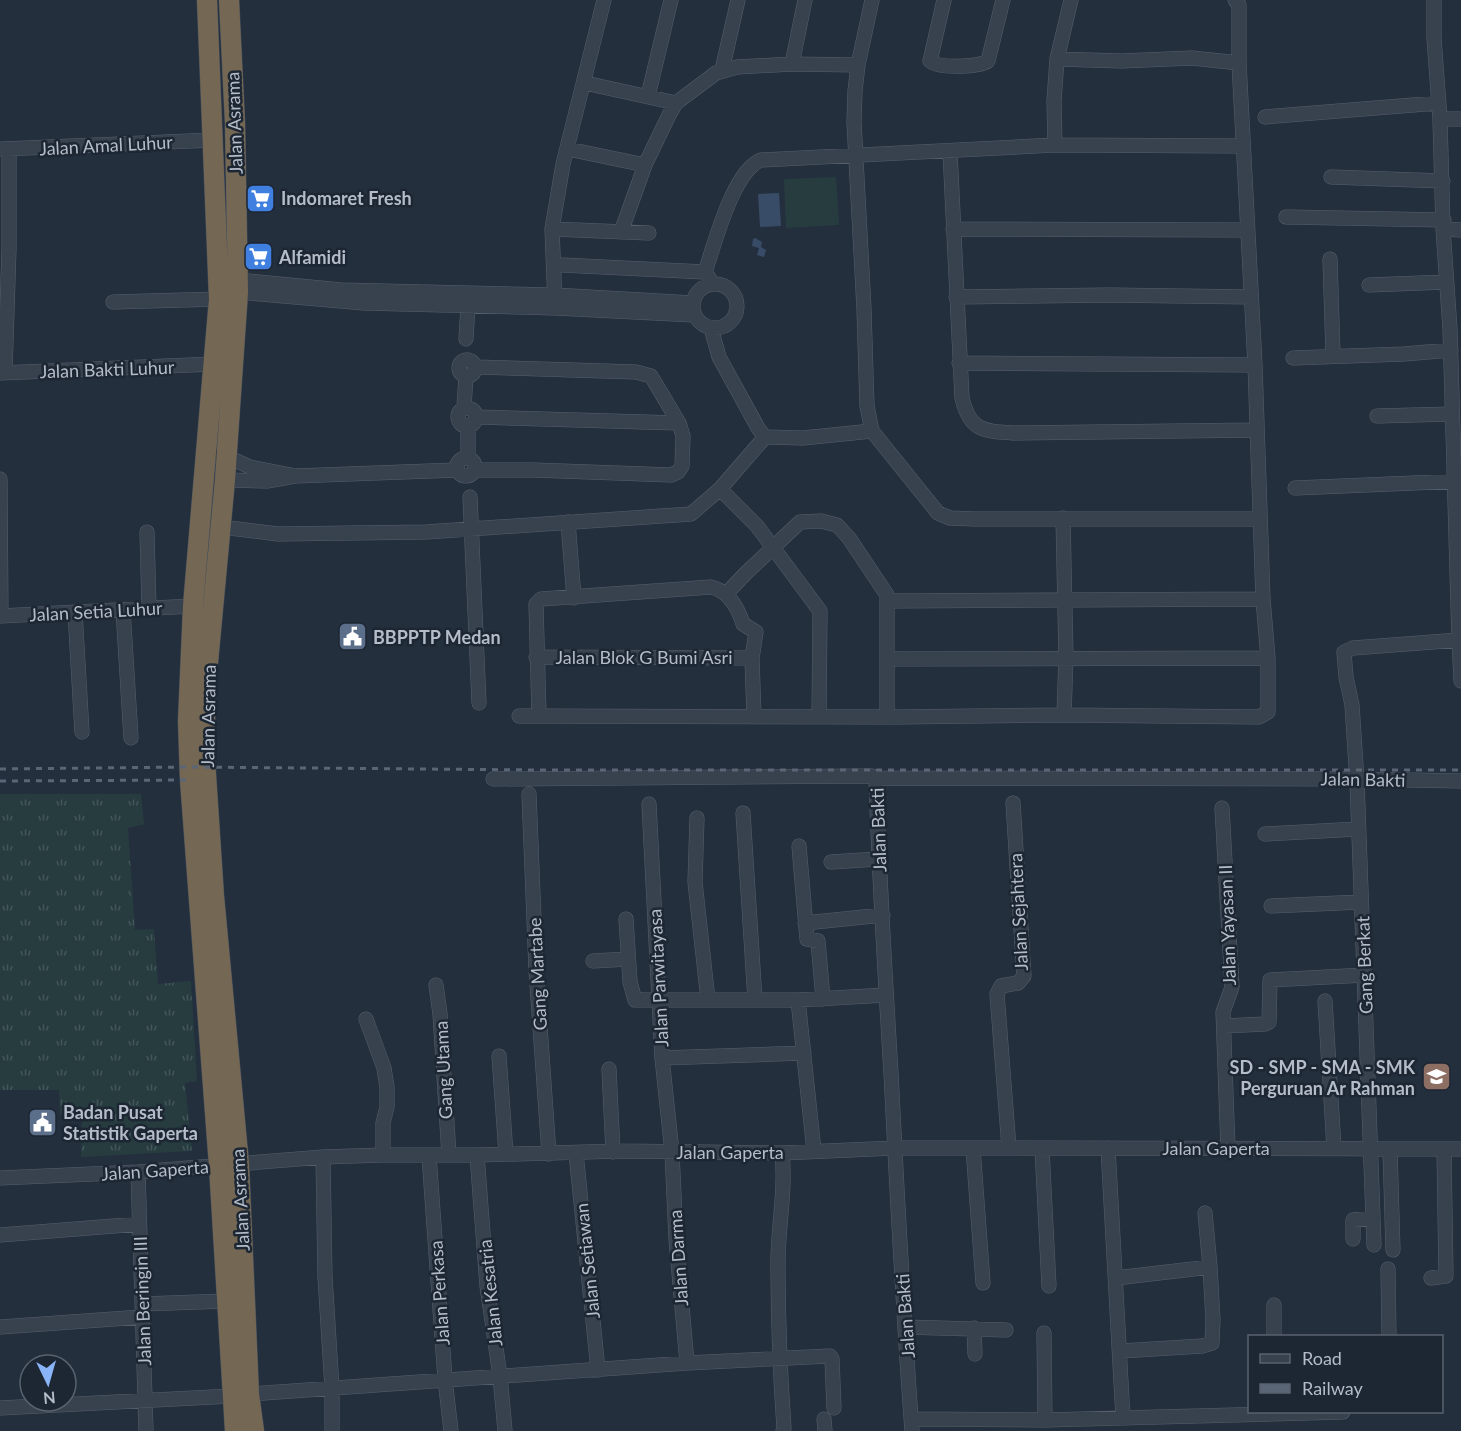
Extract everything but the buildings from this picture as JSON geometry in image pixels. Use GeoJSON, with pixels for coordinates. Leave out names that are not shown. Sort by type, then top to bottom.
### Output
{"type":"FeatureCollection","features":[{"type":"Feature","properties":{"kind":"highway","name":"Jalan Asrama"},"geometry":{"type":"LineString","coordinates":[[207,0],[219,299],[214,364],[216,455],[225,480],[229,528],[207,673],[204,744],[214,896],[239,1164],[241,1395],[236,1431]]}},
{"type":"Feature","properties":{"kind":"highway","name":"Jalan Asrama"},"geometry":{"type":"LineString","coordinates":[[229,0],[235,123],[238,286],[193,606],[188,721],[189,767],[219,1166],[226,1301],[241,1395],[254,1431]]}},
{"type":"Feature","properties":{"kind":"street"},"geometry":{"type":"LineString","coordinates":[[555,301],[552,229],[563,164],[604,0]]}},
{"type":"Feature","properties":{"kind":"street"},"geometry":{"type":"LineString","coordinates":[[648,96],[671,0]]}},
{"type":"Feature","properties":{"kind":"street"},"geometry":{"type":"LineString","coordinates":[[722,70],[738,0]]}},
{"type":"Feature","properties":{"kind":"street"},"geometry":{"type":"LineString","coordinates":[[792,64],[805,0]]}},
{"type":"Feature","properties":{"kind":"street"},"geometry":{"type":"LineString","coordinates":[[872,0],[858,65],[855,91],[854,154],[864,309],[867,406],[872,430],[931,507],[944,517],[1260,519]]}},
{"type":"Feature","properties":{"kind":"street"},"geometry":{"type":"LineString","coordinates":[[944,0],[930,61],[933,64],[945,66],[979,65],[988,61],[1003,0]]}},
{"type":"Feature","properties":{"kind":"street"},"geometry":{"type":"LineString","coordinates":[[1056,145],[1054,101],[1057,59],[1071,0]]}},
{"type":"Feature","properties":{"kind":"street"},"geometry":{"type":"LineString","coordinates":[[519,716],[1259,717],[1269,711],[1255,365],[1242,146],[1239,5],[1234,0]]}},
{"type":"Feature","properties":{"kind":"street"},"geometry":{"type":"LineString","coordinates":[[1434,0],[1446,282],[1456,329],[1451,350],[1456,377],[1452,414],[1458,481],[1461,681]]}},
{"type":"Feature","properties":{"kind":"street"},"geometry":{"type":"LineString","coordinates":[[1057,59],[1122,61],[1192,58],[1239,63]]}},
{"type":"Feature","properties":{"kind":"street"},"geometry":{"type":"LineString","coordinates":[[621,232],[645,165],[676,103],[722,70],[792,64],[858,65]]}},
{"type":"Feature","properties":{"kind":"street"},"geometry":{"type":"LineString","coordinates":[[585,83],[676,103]]}},
{"type":"Feature","properties":{"kind":"street"},"geometry":{"type":"LineString","coordinates":[[1264,117],[1438,104]]}},
{"type":"Feature","properties":{"kind":"street"},"geometry":{"type":"LineString","coordinates":[[1440,119],[1461,119]]}},
{"type":"Feature","properties":{"kind":"street","name":"Jalan Amal Luhur"},"geometry":{"type":"LineString","coordinates":[[4,149],[213,140]]}},
{"type":"Feature","properties":{"kind":"street"},"geometry":{"type":"LineString","coordinates":[[705,272],[735,188],[744,173],[755,162],[768,159],[854,154],[950,152],[1056,145],[1242,146]]}},
{"type":"Feature","properties":{"kind":"street"},"geometry":{"type":"LineString","coordinates":[[2,373],[9,249],[4,149]]}},
{"type":"Feature","properties":{"kind":"street"},"geometry":{"type":"LineString","coordinates":[[568,149],[645,165]]}},
{"type":"Feature","properties":{"kind":"street"},"geometry":{"type":"LineString","coordinates":[[950,152],[959,363],[964,410],[983,430],[1024,433],[1257,430]]}},
{"type":"Feature","properties":{"kind":"street"},"geometry":{"type":"LineString","coordinates":[[1331,177],[1443,181]]}},
{"type":"Feature","properties":{"kind":"street"},"geometry":{"type":"LineString","coordinates":[[1286,217],[1443,224],[1461,230]]}},
{"type":"Feature","properties":{"kind":"street"},"geometry":{"type":"LineString","coordinates":[[552,229],[649,233]]}},
{"type":"Feature","properties":{"kind":"street"},"geometry":{"type":"LineString","coordinates":[[952,229],[1248,230]]}},
{"type":"Feature","properties":{"kind":"street"},"geometry":{"type":"LineString","coordinates":[[1330,259],[1333,355]]}},
{"type":"Feature","properties":{"kind":"street"},"geometry":{"type":"LineString","coordinates":[[562,265],[705,272]]}},
{"type":"Feature","properties":{"kind":"street"},"geometry":{"type":"LineString","coordinates":[[705,272],[713,284]]}},
{"type":"Feature","properties":{"kind":"street"},"geometry":{"type":"LineString","coordinates":[[1369,285],[1446,282]]}},
{"type":"Feature","properties":{"kind":"street"},"geometry":{"type":"LineString","coordinates":[[713,284],[721,285],[733,293],[737,307],[732,321],[726,326],[711,328],[698,322],[693,309],[700,290],[713,284]]}},
{"type":"Feature","properties":{"kind":"street"},"geometry":{"type":"LineString","coordinates":[[238,286],[468,305],[555,301]]}},
{"type":"Feature","properties":{"kind":"street"},"geometry":{"type":"LineString","coordinates":[[956,297],[1109,295],[1251,297]]}},
{"type":"Feature","properties":{"kind":"street"},"geometry":{"type":"LineString","coordinates":[[340,296],[555,301],[693,309]]}},
{"type":"Feature","properties":{"kind":"street"},"geometry":{"type":"LineString","coordinates":[[113,302],[219,299]]}},
{"type":"Feature","properties":{"kind":"street"},"geometry":{"type":"LineString","coordinates":[[466,339],[468,305]]}},
{"type":"Feature","properties":{"kind":"street"},"geometry":{"type":"LineString","coordinates":[[711,328],[719,357],[765,437]]}},
{"type":"Feature","properties":{"kind":"street"},"geometry":{"type":"LineString","coordinates":[[1293,358],[1451,350]]}},
{"type":"Feature","properties":{"kind":"street"},"geometry":{"type":"LineString","coordinates":[[959,363],[1255,365]]}},
{"type":"Feature","properties":{"kind":"street","name":"Jalan Bakti Luhur"},"geometry":{"type":"LineString","coordinates":[[2,373],[214,364]]}},
{"type":"Feature","properties":{"kind":"street"},"geometry":{"type":"LineString","coordinates":[[216,455],[249,474],[267,481],[295,476],[457,470],[459,461],[534,470],[671,475],[678,472],[682,466],[683,436],[679,423],[651,376],[642,372],[470,371],[464,407],[457,418],[459,423],[472,421],[679,423]]}},
{"type":"Feature","properties":{"kind":"street"},"geometry":{"type":"LineString","coordinates":[[1377,416],[1452,414]]}},
{"type":"Feature","properties":{"kind":"street"},"geometry":{"type":"LineString","coordinates":[[471,464],[472,421]]}},
{"type":"Feature","properties":{"kind":"street"},"geometry":{"type":"LineString","coordinates":[[765,437],[803,438],[872,430]]}},
{"type":"Feature","properties":{"kind":"street"},"geometry":{"type":"LineString","coordinates":[[229,528],[278,534],[415,532],[691,514],[720,489],[765,437]]}},
{"type":"Feature","properties":{"kind":"street"},"geometry":{"type":"LineString","coordinates":[[225,480],[249,474]]}},
{"type":"Feature","properties":{"kind":"street"},"geometry":{"type":"LineString","coordinates":[[0,479],[0,616]]}},
{"type":"Feature","properties":{"kind":"street"},"geometry":{"type":"LineString","coordinates":[[1295,488],[1458,481]]}},
{"type":"Feature","properties":{"kind":"street"},"geometry":{"type":"LineString","coordinates":[[720,489],[757,526],[820,611],[819,715]]}},
{"type":"Feature","properties":{"kind":"street"},"geometry":{"type":"LineString","coordinates":[[470,497],[479,703]]}},
{"type":"Feature","properties":{"kind":"street"},"geometry":{"type":"LineString","coordinates":[[1063,519],[1066,657],[1064,715]]}},
{"type":"Feature","properties":{"kind":"street"},"geometry":{"type":"LineString","coordinates":[[568,522],[574,598]]}},
{"type":"Feature","properties":{"kind":"street"},"geometry":{"type":"LineString","coordinates":[[726,594],[800,522],[829,522],[837,525],[849,538],[885,591],[888,601],[887,716]]}},
{"type":"Feature","properties":{"kind":"street"},"geometry":{"type":"LineString","coordinates":[[147,532],[149,608]]}},
{"type":"Feature","properties":{"kind":"street"},"geometry":{"type":"LineString","coordinates":[[539,715],[536,604],[544,598],[574,598],[711,587],[721,589],[726,594],[741,613],[743,624],[756,632],[752,658],[754,716]]}},
{"type":"Feature","properties":{"kind":"street"},"geometry":{"type":"LineString","coordinates":[[888,601],[1263,599]]}},
{"type":"Feature","properties":{"kind":"street","name":"Jalan Setia Luhur"},"geometry":{"type":"LineString","coordinates":[[0,616],[193,606]]}},
{"type":"Feature","properties":{"kind":"street"},"geometry":{"type":"LineString","coordinates":[[123,610],[131,738]]}},
{"type":"Feature","properties":{"kind":"street"},"geometry":{"type":"LineString","coordinates":[[75,612],[82,732]]}},
{"type":"Feature","properties":{"kind":"street","name":"Gang Berkat"},"geometry":{"type":"LineString","coordinates":[[1374,1245],[1357,780],[1352,706],[1344,661],[1346,650],[1460,640]]}},
{"type":"Feature","properties":{"kind":"street","name":"Jalan Blok G Bumi Asri"},"geometry":{"type":"LineString","coordinates":[[536,657],[752,658]]}},
{"type":"Feature","properties":{"kind":"street"},"geometry":{"type":"LineString","coordinates":[[887,658],[1268,658]]}},
{"type":"Feature","properties":{"kind":"street"},"geometry":{"type":"LineString","coordinates":[[493,779],[872,776],[876,778]]}},
{"type":"Feature","properties":{"kind":"street","name":"Jalan Bakti"},"geometry":{"type":"LineString","coordinates":[[912,1425],[878,859],[876,778],[1461,781]]}},
{"type":"Feature","properties":{"kind":"street","name":"Gang Martabe"},"geometry":{"type":"LineString","coordinates":[[529,794],[536,969],[549,1154]]}},
{"type":"Feature","properties":{"kind":"street","name":"Jalan Sejahtera"},"geometry":{"type":"LineString","coordinates":[[1009,1148],[997,994],[1001,986],[1018,982],[1024,976],[1013,803]]}},
{"type":"Feature","properties":{"kind":"street","name":"Jalan Parwitayasa"},"geometry":{"type":"LineString","coordinates":[[649,804],[662,1058],[672,1152]]}},
{"type":"Feature","properties":{"kind":"street","name":"Jalan Yayasan II"},"geometry":{"type":"LineString","coordinates":[[1222,808],[1232,987],[1223,1008],[1228,1149]]}},
{"type":"Feature","properties":{"kind":"street"},"geometry":{"type":"LineString","coordinates":[[743,813],[755,1000]]}},
{"type":"Feature","properties":{"kind":"street"},"geometry":{"type":"LineString","coordinates":[[696,818],[695,882],[708,1000]]}},
{"type":"Feature","properties":{"kind":"street"},"geometry":{"type":"LineString","coordinates":[[1265,834],[1358,829]]}},
{"type":"Feature","properties":{"kind":"street"},"geometry":{"type":"LineString","coordinates":[[799,846],[807,940],[816,939],[818,941],[822,999]]}},
{"type":"Feature","properties":{"kind":"street"},"geometry":{"type":"LineString","coordinates":[[831,862],[878,859]]}},
{"type":"Feature","properties":{"kind":"street"},"geometry":{"type":"LineString","coordinates":[[1271,906],[1361,902]]}},
{"type":"Feature","properties":{"kind":"street"},"geometry":{"type":"LineString","coordinates":[[805,923],[883,915]]}},
{"type":"Feature","properties":{"kind":"street"},"geometry":{"type":"LineString","coordinates":[[626,919],[630,982],[634,1000],[798,1000],[886,995]]}},
{"type":"Feature","properties":{"kind":"street"},"geometry":{"type":"LineString","coordinates":[[593,961],[628,958]]}},
{"type":"Feature","properties":{"kind":"street"},"geometry":{"type":"LineString","coordinates":[[1224,1026],[1269,1022],[1270,980],[1365,975]]}},
{"type":"Feature","properties":{"kind":"street","name":"Gang Utama"},"geometry":{"type":"LineString","coordinates":[[436,985],[449,1155]]}},
{"type":"Feature","properties":{"kind":"street"},"geometry":{"type":"LineString","coordinates":[[798,1000],[814,1151]]}},
{"type":"Feature","properties":{"kind":"street"},"geometry":{"type":"LineString","coordinates":[[1325,1001],[1334,1148]]}},
{"type":"Feature","properties":{"kind":"street"},"geometry":{"type":"LineString","coordinates":[[366,1019],[384,1068],[387,1087],[387,1107],[374,1155]]}},
{"type":"Feature","properties":{"kind":"street"},"geometry":{"type":"LineString","coordinates":[[662,1058],[804,1053]]}},
{"type":"Feature","properties":{"kind":"street"},"geometry":{"type":"LineString","coordinates":[[498,1056],[506,1154]]}},
{"type":"Feature","properties":{"kind":"street"},"geometry":{"type":"LineString","coordinates":[[609,1069],[613,1152]]}},
{"type":"Feature","properties":{"kind":"street","name":"Jalan Gaperta"},"geometry":{"type":"LineString","coordinates":[[0,1178],[138,1172],[374,1155],[613,1152],[782,1153],[895,1148],[1461,1149]]}},
{"type":"Feature","properties":{"kind":"street"},"geometry":{"type":"LineString","coordinates":[[973,1148],[983,1283]]}},
{"type":"Feature","properties":{"kind":"street"},"geometry":{"type":"LineString","coordinates":[[1108,1148],[1123,1418]]}},
{"type":"Feature","properties":{"kind":"street"},"geometry":{"type":"LineString","coordinates":[[1042,1149],[1049,1286]]}},
{"type":"Feature","properties":{"kind":"street"},"geometry":{"type":"LineString","coordinates":[[1431,1278],[1446,1276],[1444,1149]]}},
{"type":"Feature","properties":{"kind":"street"},"geometry":{"type":"LineString","coordinates":[[1390,1150],[1393,1250]]}},
{"type":"Feature","properties":{"kind":"street","name":"Jalan Darma"},"geometry":{"type":"LineString","coordinates":[[672,1152],[676,1239],[687,1363]]}},
{"type":"Feature","properties":{"kind":"street","name":"Jalan Setiawan"},"geometry":{"type":"LineString","coordinates":[[576,1153],[598,1370]]}},
{"type":"Feature","properties":{"kind":"street"},"geometry":{"type":"LineString","coordinates":[[782,1153],[783,1202],[778,1261],[783,1431]]}},
{"type":"Feature","properties":{"kind":"street","name":"Jalan Kesatria"},"geometry":{"type":"LineString","coordinates":[[477,1155],[487,1286],[500,1376],[505,1431]]}},
{"type":"Feature","properties":{"kind":"street","name":"Jalan Perkasa"},"geometry":{"type":"LineString","coordinates":[[429,1156],[445,1379],[451,1431]]}},
{"type":"Feature","properties":{"kind":"street"},"geometry":{"type":"LineString","coordinates":[[323,1157],[325,1277],[332,1388],[332,1431]]}},
{"type":"Feature","properties":{"kind":"street","name":"Jalan Beringin III"},"geometry":{"type":"LineString","coordinates":[[138,1172],[146,1431]]}},
{"type":"Feature","properties":{"kind":"street"},"geometry":{"type":"LineString","coordinates":[[1121,1351],[1202,1346],[1212,1343],[1213,1320],[1205,1213]]}},
{"type":"Feature","properties":{"kind":"street"},"geometry":{"type":"LineString","coordinates":[[1353,1239],[1353,1220],[1373,1218]]}},
{"type":"Feature","properties":{"kind":"street"},"geometry":{"type":"LineString","coordinates":[[0,1235],[139,1224]]}},
{"type":"Feature","properties":{"kind":"street"},"geometry":{"type":"LineString","coordinates":[[1116,1278],[1210,1267]]}},
{"type":"Feature","properties":{"kind":"street"},"geometry":{"type":"LineString","coordinates":[[1388,1269],[1389,1335]]}},
{"type":"Feature","properties":{"kind":"street"},"geometry":{"type":"LineString","coordinates":[[0,1327],[226,1301]]}},
{"type":"Feature","properties":{"kind":"street"},"geometry":{"type":"LineString","coordinates":[[1274,1305],[1274,1335]]}},
{"type":"Feature","properties":{"kind":"street"},"geometry":{"type":"LineString","coordinates":[[905,1327],[1006,1330]]}},
{"type":"Feature","properties":{"kind":"street"},"geometry":{"type":"LineString","coordinates":[[974,1328],[975,1354]]}},
{"type":"Feature","properties":{"kind":"street"},"geometry":{"type":"LineString","coordinates":[[1044,1333],[1045,1420]]}},
{"type":"Feature","properties":{"kind":"street"},"geometry":{"type":"LineString","coordinates":[[0,1408],[241,1395],[687,1363],[832,1357],[828,1419]]}},
{"type":"Feature","properties":{"kind":"street"},"geometry":{"type":"LineString","coordinates":[[912,1425],[1123,1418],[1180,1424],[1268,1413]]}},
{"type":"Feature","properties":{"kind":"green space"},"geometry":{"type":"Polygon","coordinates":[[[836,177],[839,225],[786,228],[784,179],[836,177]]]}},
{"type":"Feature","properties":{"kind":"green space"},"geometry":{"type":"Polygon","coordinates":[[[0,794],[141,794],[144,824],[128,828],[135,930],[154,929],[158,984],[191,981],[197,1081],[185,1083],[192,1151],[81,1157],[82,1118],[60,1114],[59,1090],[0,1090],[0,794]]]}},
{"type":"Feature","properties":{"kind":"water"},"geometry":{"type":"Polygon","coordinates":[[[779,193],[781,226],[760,227],[758,194],[779,193]]]}},
{"type":"Feature","properties":{"kind":"water"},"geometry":{"type":"Polygon","coordinates":[[[755,238],[762,242],[761,247],[766,250],[764,257],[757,255],[759,248],[752,246],[755,238]]]}},
{"type":"Feature","properties":{"kind":"railway"},"geometry":{"type":"LineString","coordinates":[[0,769],[189,767],[539,770],[1461,770]]}},
{"type":"Feature","properties":{"kind":"railway"},"geometry":{"type":"LineString","coordinates":[[0,781],[190,780]]}},
{"type":"Feature","properties":{"kind":"place","name":"Indomaret Fresh"},"geometry":{"type":"Point","coordinates":[260,198]}},
{"type":"Feature","properties":{"kind":"place","name":"Alfamidi"},"geometry":{"type":"Point","coordinates":[258,257]}},
{"type":"Feature","properties":{"kind":"place","name":"BBPPTP Medan"},"geometry":{"type":"Point","coordinates":[352,637]}},
{"type":"Feature","properties":{"kind":"place","name":"SD - SMP - SMA - SMK Perguruan Ar Rahman"},"geometry":{"type":"Point","coordinates":[1436,1077]}},
{"type":"Feature","properties":{"kind":"place","name":"Badan Pusat Statistik Gaperta"},"geometry":{"type":"Point","coordinates":[42,1122]}}]}
